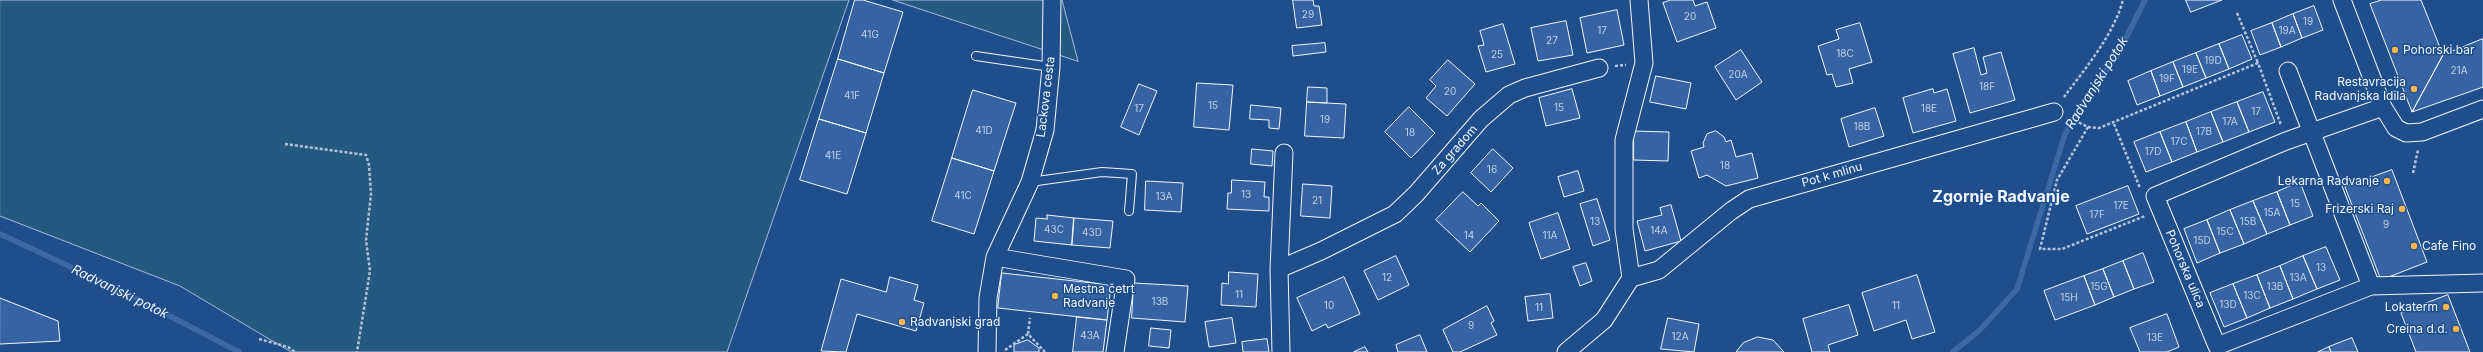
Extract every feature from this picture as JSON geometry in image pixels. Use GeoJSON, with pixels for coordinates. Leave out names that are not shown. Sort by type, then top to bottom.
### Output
{"type":"FeatureCollection","features":[{"type":"Feature","properties":{"kind":"street","name":"Lackova cesta"},"geometry":{"type":"LineString","coordinates":[[995,351],[988,298],[995,257],[1030,182],[1045,130],[1051,67],[1052,0]]}},
{"type":"Feature","properties":{"kind":"street"},"geometry":{"type":"LineString","coordinates":[[1566,352],[1604,320],[1631,278],[1624,229],[1624,140],[1644,63],[1640,0]]}},
{"type":"Feature","properties":{"kind":"street"},"geometry":{"type":"LineString","coordinates":[[2342,0],[2383,107],[2396,128],[2406,133],[2422,132],[2483,109]]}},
{"type":"Feature","properties":{"kind":"street","name":"Za gradom"},"geometry":{"type":"LineString","coordinates":[[1279,269],[1321,251],[1395,214],[1416,194],[1481,119],[1509,95],[1525,88],[1599,68]]}},
{"type":"Feature","properties":{"kind":"street"},"geometry":{"type":"LineString","coordinates":[[2288,70],[2371,286]]}},
{"type":"Feature","properties":{"kind":"street"},"geometry":{"type":"LineString","coordinates":[[2158,203],[2286,141],[2383,107]]}},
{"type":"Feature","properties":{"kind":"street","name":"Pot k mlinu"},"geometry":{"type":"LineString","coordinates":[[1631,278],[1659,270],[1731,211],[1749,199],[2054,112]]}},
{"type":"Feature","properties":{"kind":"street"},"geometry":{"type":"LineString","coordinates":[[1281,352],[1279,269],[1284,153]]}},
{"type":"Feature","properties":{"kind":"street","name":"Pohorska ulica"},"geometry":{"type":"LineString","coordinates":[[2158,203],[2217,346],[2371,286],[2483,282]]}},
{"type":"Feature","properties":{"kind":"street"},"geometry":{"type":"LineString","coordinates":[[995,257],[1126,279],[1115,352]]}},
{"type":"Feature","properties":{"kind":"lane"},"geometry":{"type":"LineString","coordinates":[[976,56],[1051,67]]}},
{"type":"Feature","properties":{"kind":"lane"},"geometry":{"type":"LineString","coordinates":[[1030,182],[1102,172],[1132,174],[1129,211]]}},
{"type":"Feature","properties":{"kind":"path"},"geometry":{"type":"LineString","coordinates":[[2054,112],[2091,62],[2121,11],[2123,0]]}},
{"type":"Feature","properties":{"kind":"path"},"geometry":{"type":"LineString","coordinates":[[2237,13],[2258,63],[2286,141]]}},
{"type":"Feature","properties":{"kind":"path"},"geometry":{"type":"LineString","coordinates":[[1599,68],[1644,63]]}},
{"type":"Feature","properties":{"kind":"path"},"geometry":{"type":"LineString","coordinates":[[2078,122],[2088,127],[2099,128],[2114,124],[2258,63]]}},
{"type":"Feature","properties":{"kind":"path"},"geometry":{"type":"LineString","coordinates":[[2088,127],[2057,180],[2040,249],[2062,249],[2158,203],[2141,190],[2114,124]]}},
{"type":"Feature","properties":{"kind":"path"},"geometry":{"type":"LineString","coordinates":[[2413,172],[2422,132]]}},
{"type":"Feature","properties":{"kind":"path"},"geometry":{"type":"LineString","coordinates":[[285,144],[366,155],[369,165],[372,194],[366,240],[370,271],[357,352]]}},
{"type":"Feature","properties":{"kind":"path"},"geometry":{"type":"LineString","coordinates":[[1028,334],[1030,318]]}},
{"type":"Feature","properties":{"kind":"path"},"geometry":{"type":"LineString","coordinates":[[995,351],[1028,334]]}},
{"type":"Feature","properties":{"kind":"path"},"geometry":{"type":"LineString","coordinates":[[1028,334],[1045,352]]}},
{"type":"Feature","properties":{"kind":"path"},"geometry":{"type":"LineString","coordinates":[[260,339],[288,347],[295,352]]}},
{"type":"Feature","properties":{"kind":"shaded area"},"geometry":{"type":"Polygon","coordinates":[[[0,0],[849,0],[727,352],[291,352],[180,286],[0,216],[0,0]]]}},
{"type":"Feature","properties":{"kind":"shaded area"},"geometry":{"type":"Polygon","coordinates":[[[893,0],[1062,0],[1078,61],[893,0]]]}},
{"type":"Feature","properties":{"kind":"building"},"geometry":{"type":"Polygon","coordinates":[[[855,0],[863,0],[903,12],[884,73],[838,59],[855,0]]]}},
{"type":"Feature","properties":{"kind":"building"},"geometry":{"type":"Polygon","coordinates":[[[1293,0],[1313,0],[1314,6],[1319,6],[1322,25],[1297,28],[1293,0]]]}},
{"type":"Feature","properties":{"kind":"building"},"geometry":{"type":"Polygon","coordinates":[[[1671,0],[1693,0],[1695,6],[1707,2],[1716,28],[1677,42],[1663,3],[1671,0]]]}},
{"type":"Feature","properties":{"kind":"building"},"geometry":{"type":"Polygon","coordinates":[[[2186,0],[2222,0],[2191,12],[2186,0]]]}},
{"type":"Feature","properties":{"kind":"building"},"geometry":{"type":"Polygon","coordinates":[[[2382,0],[2421,0],[2443,55],[2412,112],[2370,4],[2382,0]]]}},
{"type":"Feature","properties":{"kind":"building"},"geometry":{"type":"Polygon","coordinates":[[[2314,6],[2323,30],[2302,38],[2293,14],[2314,6]]]}},
{"type":"Feature","properties":{"kind":"building"},"geometry":{"type":"Polygon","coordinates":[[[1617,10],[1624,45],[1587,53],[1580,18],[1617,10]]]}},
{"type":"Feature","properties":{"kind":"building"},"geometry":{"type":"Polygon","coordinates":[[[2293,14],[2302,38],[2281,47],[2272,23],[2293,14]]]}},
{"type":"Feature","properties":{"kind":"building"},"geometry":{"type":"Polygon","coordinates":[[[1566,21],[1573,55],[1538,61],[1531,28],[1566,21]]]}},
{"type":"Feature","properties":{"kind":"building"},"geometry":{"type":"Polygon","coordinates":[[[1860,23],[1872,62],[1849,69],[1853,83],[1836,87],[1832,74],[1827,75],[1818,46],[1839,39],[1836,30],[1860,23]]]}},
{"type":"Feature","properties":{"kind":"building"},"geometry":{"type":"Polygon","coordinates":[[[2272,23],[2281,47],[2260,55],[2251,31],[2272,23]]]}},
{"type":"Feature","properties":{"kind":"building"},"geometry":{"type":"Polygon","coordinates":[[[1503,24],[1515,64],[1486,72],[1478,46],[1484,45],[1480,31],[1503,24]]]}},
{"type":"Feature","properties":{"kind":"building"},"geometry":{"type":"Polygon","coordinates":[[[2242,35],[2252,59],[2229,69],[2219,44],[2242,35]]]}},
{"type":"Feature","properties":{"kind":"building"},"geometry":{"type":"Polygon","coordinates":[[[2483,39],[2483,87],[2412,112],[2443,55],[2483,39]]]}},
{"type":"Feature","properties":{"kind":"building"},"geometry":{"type":"Polygon","coordinates":[[[1325,43],[1326,52],[1293,56],[1292,46],[1325,43]]]}},
{"type":"Feature","properties":{"kind":"building"},"geometry":{"type":"Polygon","coordinates":[[[2219,44],[2229,69],[2206,78],[2196,53],[2219,44]]]}},
{"type":"Feature","properties":{"kind":"building"},"geometry":{"type":"Polygon","coordinates":[[[1974,48],[1981,75],[1987,73],[1983,57],[2001,52],[2015,100],[1970,113],[1953,54],[1974,48]]]}},
{"type":"Feature","properties":{"kind":"building"},"geometry":{"type":"Polygon","coordinates":[[[1741,50],[1762,82],[1736,100],[1715,67],[1741,50]]]}},
{"type":"Feature","properties":{"kind":"building"},"geometry":{"type":"Polygon","coordinates":[[[2196,53],[2206,78],[2183,87],[2173,62],[2196,53]]]}},
{"type":"Feature","properties":{"kind":"building"},"geometry":{"type":"Polygon","coordinates":[[[838,59],[884,73],[866,133],[819,119],[838,59]]]}},
{"type":"Feature","properties":{"kind":"building"},"geometry":{"type":"Polygon","coordinates":[[[1448,60],[1475,84],[1447,116],[1426,98],[1436,86],[1430,80],[1448,60]]]}},
{"type":"Feature","properties":{"kind":"building"},"geometry":{"type":"Polygon","coordinates":[[[2173,62],[2183,87],[2160,96],[2151,71],[2173,62]]]}},
{"type":"Feature","properties":{"kind":"building"},"geometry":{"type":"Polygon","coordinates":[[[2151,71],[2160,96],[2137,105],[2128,81],[2151,71]]]}},
{"type":"Feature","properties":{"kind":"building"},"geometry":{"type":"Polygon","coordinates":[[[1656,76],[1691,83],[1686,109],[1650,102],[1656,76]]]}},
{"type":"Feature","properties":{"kind":"building"},"geometry":{"type":"Polygon","coordinates":[[[1197,83],[1233,85],[1229,130],[1194,127],[1197,83]]]}},
{"type":"Feature","properties":{"kind":"building"},"geometry":{"type":"Polygon","coordinates":[[[1139,84],[1157,91],[1139,135],[1121,127],[1139,84]]]}},
{"type":"Feature","properties":{"kind":"building"},"geometry":{"type":"Polygon","coordinates":[[[1308,87],[1327,88],[1327,103],[1307,102],[1308,87]]]}},
{"type":"Feature","properties":{"kind":"building"},"geometry":{"type":"Polygon","coordinates":[[[1572,89],[1580,118],[1546,126],[1539,98],[1572,89]]]}},
{"type":"Feature","properties":{"kind":"building"},"geometry":{"type":"Polygon","coordinates":[[[1933,89],[1934,93],[1947,89],[1956,121],[1913,133],[1903,98],[1933,89]]]}},
{"type":"Feature","properties":{"kind":"building"},"geometry":{"type":"Polygon","coordinates":[[[973,90],[1016,103],[994,171],[952,158],[973,90]]]}},
{"type":"Feature","properties":{"kind":"building"},"geometry":{"type":"Polygon","coordinates":[[[2263,92],[2275,122],[2249,132],[2237,102],[2263,92]]]}},
{"type":"Feature","properties":{"kind":"building"},"geometry":{"type":"Polygon","coordinates":[[[1307,102],[1346,104],[1344,138],[1305,136],[1307,102]]]}},
{"type":"Feature","properties":{"kind":"building"},"geometry":{"type":"Polygon","coordinates":[[[2237,102],[2249,132],[2223,142],[2211,112],[2237,102]]]}},
{"type":"Feature","properties":{"kind":"building"},"geometry":{"type":"Polygon","coordinates":[[[1251,105],[1281,108],[1279,129],[1269,128],[1269,120],[1250,119],[1251,105]]]}},
{"type":"Feature","properties":{"kind":"building"},"geometry":{"type":"Polygon","coordinates":[[[1409,107],[1435,133],[1411,158],[1385,132],[1409,107]]]}},
{"type":"Feature","properties":{"kind":"building"},"geometry":{"type":"Polygon","coordinates":[[[1875,108],[1884,136],[1849,147],[1841,119],[1875,108]]]}},
{"type":"Feature","properties":{"kind":"building"},"geometry":{"type":"Polygon","coordinates":[[[2211,112],[2223,142],[2197,152],[2186,122],[2211,112]]]}},
{"type":"Feature","properties":{"kind":"building"},"geometry":{"type":"Polygon","coordinates":[[[819,119],[866,133],[847,194],[800,180],[819,119]]]}},
{"type":"Feature","properties":{"kind":"building"},"geometry":{"type":"Polygon","coordinates":[[[2186,122],[2197,152],[2172,162],[2160,132],[2186,122]]]}},
{"type":"Feature","properties":{"kind":"building"},"geometry":{"type":"Polygon","coordinates":[[[1634,131],[1669,132],[1668,161],[1634,160],[1634,131]]]}},
{"type":"Feature","properties":{"kind":"building"},"geometry":{"type":"Polygon","coordinates":[[[1716,131],[1724,137],[1726,142],[1731,140],[1736,157],[1752,153],[1758,178],[1726,186],[1707,175],[1699,178],[1691,151],[1704,147],[1703,143],[1707,134],[1716,131]]]}},
{"type":"Feature","properties":{"kind":"building"},"geometry":{"type":"Polygon","coordinates":[[[2160,132],[2172,162],[2146,172],[2134,142],[2160,132]]]}},
{"type":"Feature","properties":{"kind":"building"},"geometry":{"type":"Polygon","coordinates":[[[1252,149],[1273,151],[1272,166],[1251,164],[1252,149]]]}},
{"type":"Feature","properties":{"kind":"building"},"geometry":{"type":"Polygon","coordinates":[[[1493,149],[1513,168],[1491,192],[1471,173],[1493,149]]]}},
{"type":"Feature","properties":{"kind":"building"},"geometry":{"type":"Polygon","coordinates":[[[952,158],[994,171],[974,234],[932,221],[952,158]]]}},
{"type":"Feature","properties":{"kind":"building"},"geometry":{"type":"Polygon","coordinates":[[[2392,170],[2427,262],[2381,280],[2345,187],[2392,170]]]}},
{"type":"Feature","properties":{"kind":"building"},"geometry":{"type":"Polygon","coordinates":[[[1578,171],[1584,191],[1564,197],[1558,177],[1578,171]]]}},
{"type":"Feature","properties":{"kind":"building"},"geometry":{"type":"Polygon","coordinates":[[[1232,180],[1265,182],[1264,197],[1269,197],[1269,211],[1227,209],[1228,193],[1231,193],[1232,180]]]}},
{"type":"Feature","properties":{"kind":"building"},"geometry":{"type":"Polygon","coordinates":[[[1146,181],[1183,183],[1181,212],[1145,210],[1146,181]]]}},
{"type":"Feature","properties":{"kind":"building"},"geometry":{"type":"Polygon","coordinates":[[[2300,182],[2313,216],[2290,225],[2277,192],[2300,182]]]}},
{"type":"Feature","properties":{"kind":"building"},"geometry":{"type":"Polygon","coordinates":[[[1303,184],[1332,186],[1330,218],[1301,216],[1303,184]]]}},
{"type":"Feature","properties":{"kind":"building"},"geometry":{"type":"Polygon","coordinates":[[[2128,186],[2139,214],[2087,234],[2076,206],[2128,186]]]}},
{"type":"Feature","properties":{"kind":"building"},"geometry":{"type":"Polygon","coordinates":[[[1463,192],[1478,206],[1481,203],[1499,221],[1470,252],[1436,220],[1463,192]]]}},
{"type":"Feature","properties":{"kind":"building"},"geometry":{"type":"Polygon","coordinates":[[[2277,192],[2290,225],[2267,234],[2253,201],[2277,192]]]}},
{"type":"Feature","properties":{"kind":"building"},"geometry":{"type":"Polygon","coordinates":[[[1597,199],[1610,240],[1593,246],[1580,204],[1597,199]]]}},
{"type":"Feature","properties":{"kind":"building"},"geometry":{"type":"Polygon","coordinates":[[[2253,201],[2267,234],[2244,244],[2230,210],[2253,201]]]}},
{"type":"Feature","properties":{"kind":"building"},"geometry":{"type":"Polygon","coordinates":[[[1671,205],[1681,241],[1645,251],[1637,221],[1662,215],[1660,208],[1671,205]]]}},
{"type":"Feature","properties":{"kind":"building"},"geometry":{"type":"Polygon","coordinates":[[[2230,210],[2244,244],[2220,253],[2207,220],[2230,210]]]}},
{"type":"Feature","properties":{"kind":"building"},"geometry":{"type":"Polygon","coordinates":[[[1558,213],[1570,249],[1541,259],[1529,223],[1558,213]]]}},
{"type":"Feature","properties":{"kind":"building"},"geometry":{"type":"Polygon","coordinates":[[[1047,215],[1074,218],[1072,245],[1034,241],[1036,218],[1047,219],[1047,215]]]}},
{"type":"Feature","properties":{"kind":"building"},"geometry":{"type":"Polygon","coordinates":[[[1074,218],[1113,221],[1110,248],[1072,245],[1074,218]]]}},
{"type":"Feature","properties":{"kind":"building"},"geometry":{"type":"Polygon","coordinates":[[[2207,220],[2220,253],[2197,263],[2184,229],[2207,220]]]}},
{"type":"Feature","properties":{"kind":"building"},"geometry":{"type":"Polygon","coordinates":[[[2326,247],[2340,280],[2317,289],[2303,256],[2326,247]]]}},
{"type":"Feature","properties":{"kind":"building"},"geometry":{"type":"Polygon","coordinates":[[[2143,253],[2154,282],[2134,289],[2123,261],[2143,253]]]}},
{"type":"Feature","properties":{"kind":"building"},"geometry":{"type":"Polygon","coordinates":[[[1396,256],[1409,285],[1378,300],[1364,271],[1396,256]]]}},
{"type":"Feature","properties":{"kind":"building"},"geometry":{"type":"Polygon","coordinates":[[[2303,256],[2317,289],[2293,299],[2280,266],[2303,256]]]}},
{"type":"Feature","properties":{"kind":"building"},"geometry":{"type":"Polygon","coordinates":[[[2123,261],[2134,289],[2114,297],[2103,269],[2123,261]]]}},
{"type":"Feature","properties":{"kind":"building"},"geometry":{"type":"Polygon","coordinates":[[[1586,263],[1592,281],[1580,286],[1573,267],[1586,263]]]}},
{"type":"Feature","properties":{"kind":"building"},"geometry":{"type":"Polygon","coordinates":[[[2280,266],[2293,299],[2270,308],[2257,275],[2280,266]]]}},
{"type":"Feature","properties":{"kind":"building"},"geometry":{"type":"Polygon","coordinates":[[[2103,269],[2114,297],[2095,305],[2084,276],[2103,269]]]}},
{"type":"Feature","properties":{"kind":"building"},"geometry":{"type":"Polygon","coordinates":[[[1229,272],[1258,274],[1256,307],[1221,305],[1222,283],[1228,284],[1229,272]]]}},
{"type":"Feature","properties":{"kind":"building","name":"Mestna četrt Radvanje"},"geometry":{"type":"Polygon","coordinates":[[[1002,273],[1111,285],[1107,320],[998,308],[1002,273]]]}},
{"type":"Feature","properties":{"kind":"building"},"geometry":{"type":"Polygon","coordinates":[[[1917,275],[1935,332],[1912,339],[1906,320],[1874,331],[1862,293],[1917,275]]]}},
{"type":"Feature","properties":{"kind":"building"},"geometry":{"type":"Polygon","coordinates":[[[2257,275],[2270,308],[2247,318],[2233,284],[2257,275]]]}},
{"type":"Feature","properties":{"kind":"building"},"geometry":{"type":"Polygon","coordinates":[[[2084,276],[2095,305],[2055,320],[2044,291],[2084,276]]]}},
{"type":"Feature","properties":{"kind":"building","name":"Radvanjski grad"},"geometry":{"type":"Polygon","coordinates":[[[890,277],[918,285],[914,300],[924,303],[916,331],[857,314],[846,352],[821,351],[841,279],[886,292],[890,277]]]}},
{"type":"Feature","properties":{"kind":"building"},"geometry":{"type":"Polygon","coordinates":[[[1344,277],[1360,314],[1328,328],[1326,324],[1312,331],[1297,298],[1344,277]]]}},
{"type":"Feature","properties":{"kind":"building"},"geometry":{"type":"Polygon","coordinates":[[[1134,283],[1188,286],[1185,322],[1132,318],[1134,283]]]}},
{"type":"Feature","properties":{"kind":"building"},"geometry":{"type":"Polygon","coordinates":[[[2233,284],[2247,318],[2224,327],[2210,293],[2233,284]]]}},
{"type":"Feature","properties":{"kind":"building"},"geometry":{"type":"Polygon","coordinates":[[[1550,294],[1553,318],[1528,321],[1525,297],[1550,294]]]}},
{"type":"Feature","properties":{"kind":"building"},"geometry":{"type":"Polygon","coordinates":[[[2448,295],[2470,352],[2416,352],[2401,313],[2448,295]]]}},
{"type":"Feature","properties":{"kind":"building"},"geometry":{"type":"Polygon","coordinates":[[[0,298],[58,321],[60,341],[0,344],[0,298]]]}},
{"type":"Feature","properties":{"kind":"building"},"geometry":{"type":"Polygon","coordinates":[[[1849,305],[1858,335],[1828,345],[1830,352],[1812,352],[1803,319],[1849,305]]]}},
{"type":"Feature","properties":{"kind":"building"},"geometry":{"type":"Polygon","coordinates":[[[1487,306],[1494,321],[1491,323],[1497,335],[1460,352],[1453,352],[1443,330],[1487,306]]]}},
{"type":"Feature","properties":{"kind":"building"},"geometry":{"type":"Polygon","coordinates":[[[2167,314],[2179,347],[2167,352],[2140,352],[2130,328],[2167,314]]]}},
{"type":"Feature","properties":{"kind":"building"},"geometry":{"type":"Polygon","coordinates":[[[1077,317],[1107,320],[1103,352],[1073,352],[1077,317]]]}},
{"type":"Feature","properties":{"kind":"building"},"geometry":{"type":"Polygon","coordinates":[[[1232,318],[1236,343],[1209,347],[1205,322],[1232,318]]]}},
{"type":"Feature","properties":{"kind":"building"},"geometry":{"type":"Polygon","coordinates":[[[1668,318],[1699,324],[1694,352],[1661,349],[1668,318]]]}},
{"type":"Feature","properties":{"kind":"building"},"geometry":{"type":"Polygon","coordinates":[[[1151,328],[1171,330],[1169,348],[1149,346],[1151,328]]]}},
{"type":"Feature","properties":{"kind":"building"},"geometry":{"type":"Polygon","coordinates":[[[1420,335],[1427,352],[1398,352],[1396,345],[1420,335]]]}},
{"type":"Feature","properties":{"kind":"building"},"geometry":{"type":"Polygon","coordinates":[[[1758,337],[1773,340],[1784,352],[1736,352],[1743,343],[1758,337]]]}},
{"type":"Feature","properties":{"kind":"building"},"geometry":{"type":"Polygon","coordinates":[[[2352,338],[2358,352],[2331,352],[2329,347],[2352,338]]]}},
{"type":"Feature","properties":{"kind":"building"},"geometry":{"type":"Polygon","coordinates":[[[1267,339],[1269,352],[1243,352],[1242,342],[1267,339]]]}},
{"type":"Feature","properties":{"kind":"building"},"geometry":{"type":"Polygon","coordinates":[[[1028,340],[1039,348],[1039,352],[1014,352],[1014,345],[1028,340]]]}},
{"type":"Feature","properties":{"kind":"building"},"geometry":{"type":"Polygon","coordinates":[[[1365,347],[1368,352],[1354,352],[1365,347]]]}},
{"type":"Feature","properties":{"kind":"building"},"geometry":{"type":"Polygon","coordinates":[[[2329,347],[2331,352],[2318,352],[2329,347]]]}},
{"type":"Feature","properties":{"kind":"waterway","name":"Radvanjski potok"},"geometry":{"type":"LineString","coordinates":[[1953,352],[1980,330],[2017,289],[2065,134],[2094,86],[2117,56],[2145,0]]}},
{"type":"Feature","properties":{"kind":"waterway","name":"Radvanjski potok"},"geometry":{"type":"LineString","coordinates":[[0,234],[122,291],[239,352]]}},
{"type":"Feature","properties":{"kind":"place","name":"Pohorski bar"},"geometry":{"type":"Point","coordinates":[2395,50]}},
{"type":"Feature","properties":{"kind":"place","name":"Restavracija Radvanjska Idila"},"geometry":{"type":"Point","coordinates":[2414,89]}},
{"type":"Feature","properties":{"kind":"place","name":"Lekarna Radvanje"},"geometry":{"type":"Point","coordinates":[2387,181]}},
{"type":"Feature","properties":{"kind":"place","name":"Frizerski Raj"},"geometry":{"type":"Point","coordinates":[2402,209]}},
{"type":"Feature","properties":{"kind":"place","name":"Cafe Fino"},"geometry":{"type":"Point","coordinates":[2414,246]}},
{"type":"Feature","properties":{"kind":"place","name":"Mestna četrt Radvanje"},"geometry":{"type":"Point","coordinates":[1055,296]}},
{"type":"Feature","properties":{"kind":"place","name":"Lokaterm"},"geometry":{"type":"Point","coordinates":[2446,307]}},
{"type":"Feature","properties":{"kind":"place","name":"Radvanjski grad"},"geometry":{"type":"Point","coordinates":[902,322]}},
{"type":"Feature","properties":{"kind":"place","name":"Creina d.d."},"geometry":{"type":"Point","coordinates":[2456,329]}},
{"type":"Feature","properties":{"kind":"district","name":"Zgornje Radvanje"},"geometry":{"type":"Point","coordinates":[2001,197]}}]}
